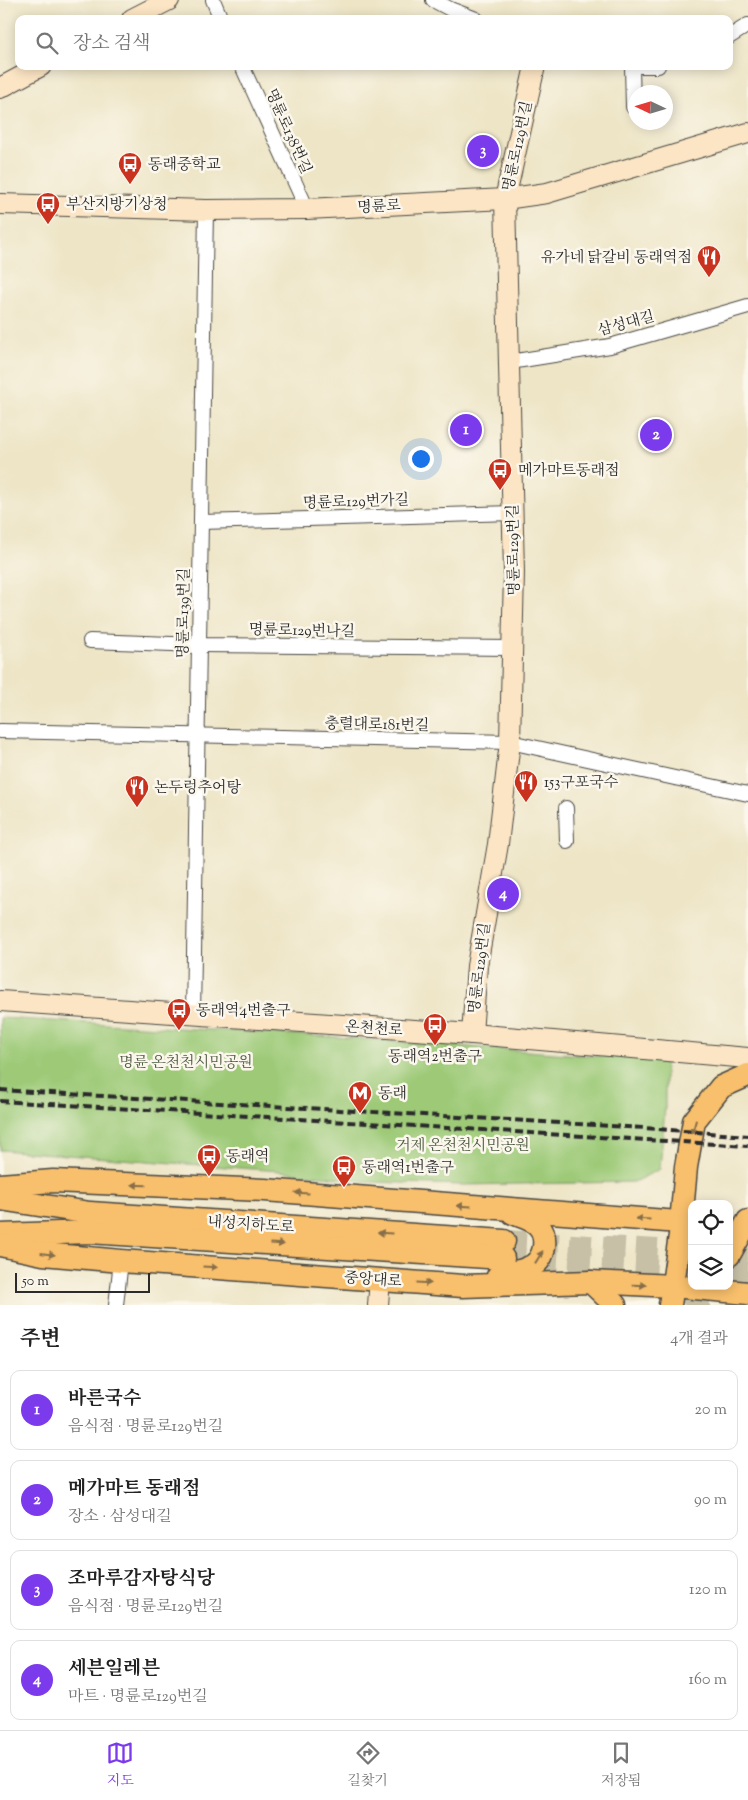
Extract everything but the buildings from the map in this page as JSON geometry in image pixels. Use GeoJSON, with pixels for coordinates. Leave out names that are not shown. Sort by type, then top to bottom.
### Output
{"type":"FeatureCollection","features":[{"type":"Feature","properties":{"kind":"main road"},"geometry":{"type":"LineString","coordinates":[[671,1296],[686,1222],[684,1198],[686,1168],[694,1121],[721,1087],[748,1075]]}},
{"type":"Feature","properties":{"kind":"main road"},"geometry":{"type":"LineString","coordinates":[[0,1185],[53,1181],[255,1190],[686,1222]]}},
{"type":"Feature","properties":{"kind":"main road","name":"내성지하도로"},"geometry":{"type":"LineString","coordinates":[[0,1199],[90,1223]]}},
{"type":"Feature","properties":{"kind":"main road"},"geometry":{"type":"LineString","coordinates":[[463,1286],[533,1266],[542,1255],[545,1246],[543,1234],[537,1224],[499,1208]]}},
{"type":"Feature","properties":{"kind":"main road","name":"내성지하도로"},"geometry":{"type":"LineString","coordinates":[[0,1234],[90,1223],[503,1250]]}},
{"type":"Feature","properties":{"kind":"main road"},"geometry":{"type":"LineString","coordinates":[[733,1246],[742,1225]]}},
{"type":"Feature","properties":{"kind":"main road","name":"중앙대로"},"geometry":{"type":"LineString","coordinates":[[0,1245],[43,1254],[121,1261],[463,1286],[591,1282],[671,1296],[748,1293]]}},
{"type":"Feature","properties":{"kind":"main road"},"geometry":{"type":"LineString","coordinates":[[591,1282],[615,1305]]}},
{"type":"Feature","properties":{"kind":"street"},"geometry":{"type":"LineString","coordinates":[[140,15],[169,0]]}},
{"type":"Feature","properties":{"kind":"street"},"geometry":{"type":"LineString","coordinates":[[212,0],[219,15]]}},
{"type":"Feature","properties":{"kind":"street"},"geometry":{"type":"LineString","coordinates":[[433,0],[466,15]]}},
{"type":"Feature","properties":{"kind":"street"},"geometry":{"type":"LineString","coordinates":[[733,34],[748,25]]}},
{"type":"Feature","properties":{"kind":"street"},"geometry":{"type":"LineString","coordinates":[[0,88],[34,70]]}},
{"type":"Feature","properties":{"kind":"street","name":"명륜로138번길"},"geometry":{"type":"LineString","coordinates":[[244,70],[307,209]]}},
{"type":"Feature","properties":{"kind":"street","name":"명륜로129번길"},"geometry":{"type":"LineString","coordinates":[[472,1034],[478,966],[498,844],[510,742],[513,648],[513,512],[506,200],[534,70]]}},
{"type":"Feature","properties":{"kind":"street"},"geometry":{"type":"LineString","coordinates":[[632,70],[632,85]]}},
{"type":"Feature","properties":{"kind":"street","name":"명륜로"},"geometry":{"type":"LineString","coordinates":[[0,204],[206,210],[307,209],[506,200],[547,193],[748,133]]}},
{"type":"Feature","properties":{"kind":"street","name":"명륜로139번길"},"geometry":{"type":"LineString","coordinates":[[193,1016],[206,210]]}},
{"type":"Feature","properties":{"kind":"street","name":"삼성대길"},"geometry":{"type":"LineString","coordinates":[[510,362],[610,346],[748,306]]}},
{"type":"Feature","properties":{"kind":"street","name":"명륜로129번가길"},"geometry":{"type":"LineString","coordinates":[[201,522],[513,512]]}},
{"type":"Feature","properties":{"kind":"street","name":"명륜로129번나길"},"geometry":{"type":"LineString","coordinates":[[90,641],[199,645],[513,648]]}},
{"type":"Feature","properties":{"kind":"street","name":"충렬대로181번길"},"geometry":{"type":"LineString","coordinates":[[0,731],[510,742],[748,794]]}},
{"type":"Feature","properties":{"kind":"street"},"geometry":{"type":"LineString","coordinates":[[566,808],[567,841]]}},
{"type":"Feature","properties":{"kind":"street","name":"온천천로"},"geometry":{"type":"LineString","coordinates":[[0,1001],[193,1016],[472,1034],[748,1058]]}},
{"type":"Feature","properties":{"kind":"street"},"geometry":{"type":"LineString","coordinates":[[116,1305],[121,1261]]}},
{"type":"Feature","properties":{"kind":"street"},"geometry":{"type":"LineString","coordinates":[[378,1305],[380,1279]]}},
{"type":"Feature","properties":{"kind":"green space"},"geometry":{"type":"Polygon","coordinates":[[[0,1018],[336,1037],[581,1055],[665,1059],[665,1108],[660,1169],[634,1182],[462,1185],[372,1182],[280,1171],[0,1150],[0,1018]]]}},
{"type":"Feature","properties":{"kind":"tunnel"},"geometry":{"type":"LineString","coordinates":[[504,1241],[688,1252]]}},
{"type":"Feature","properties":{"kind":"tunnel"},"geometry":{"type":"LineString","coordinates":[[733,1255],[748,1256]]}},
{"type":"Feature","properties":{"kind":"tunnel"},"geometry":{"type":"LineString","coordinates":[[503,1258],[688,1269]]}},
{"type":"Feature","properties":{"kind":"tunnel"},"geometry":{"type":"LineString","coordinates":[[733,1272],[748,1273]]}},
{"type":"Feature","properties":{"kind":"tunnel"},"geometry":{"type":"LineString","coordinates":[[684,1305],[748,1281]]}},
{"type":"Feature","properties":{"kind":"railway"},"geometry":{"type":"LineString","coordinates":[[0,1090],[645,1128],[748,1136]]}},
{"type":"Feature","properties":{"kind":"railway"},"geometry":{"type":"LineString","coordinates":[[0,1101],[748,1146]]}},
{"type":"Feature","properties":{"kind":"place","name":"조마루감자탕식당"},"geometry":{"type":"Point","coordinates":[483,151]}},
{"type":"Feature","properties":{"kind":"place","name":"동래중학교"},"geometry":{"type":"Point","coordinates":[130,185]}},
{"type":"Feature","properties":{"kind":"place","name":"부산지방기상청"},"geometry":{"type":"Point","coordinates":[48,225]}},
{"type":"Feature","properties":{"kind":"place","name":"유가네 닭갈비 동래역점"},"geometry":{"type":"Point","coordinates":[709,278]}},
{"type":"Feature","properties":{"kind":"place","name":"바른국수"},"geometry":{"type":"Point","coordinates":[466,430]}},
{"type":"Feature","properties":{"kind":"place","name":"메가마트 동래점"},"geometry":{"type":"Point","coordinates":[656,435]}},
{"type":"Feature","properties":{"kind":"place","name":"메가마트동래점"},"geometry":{"type":"Point","coordinates":[500,491]}},
{"type":"Feature","properties":{"kind":"place","name":"153구포국수"},"geometry":{"type":"Point","coordinates":[526,803]}},
{"type":"Feature","properties":{"kind":"place","name":"논두렁추어탕"},"geometry":{"type":"Point","coordinates":[137,808]}},
{"type":"Feature","properties":{"kind":"place","name":"세븐일레븐"},"geometry":{"type":"Point","coordinates":[503,894]}},
{"type":"Feature","properties":{"kind":"place","name":"동래역4번출구"},"geometry":{"type":"Point","coordinates":[179,1031]}},
{"type":"Feature","properties":{"kind":"place","name":"동래역2번출구"},"geometry":{"type":"Point","coordinates":[435,1046]}},
{"type":"Feature","properties":{"kind":"place","name":"동래"},"geometry":{"type":"Point","coordinates":[360,1114]}},
{"type":"Feature","properties":{"kind":"place","name":"동래역"},"geometry":{"type":"Point","coordinates":[209,1177]}},
{"type":"Feature","properties":{"kind":"place","name":"동래역1번출구"},"geometry":{"type":"Point","coordinates":[344,1188]}},
{"type":"Feature","properties":{"kind":"park label","name":"명륜 온천천시민공원"},"geometry":{"type":"Point","coordinates":[186,1062]}},
{"type":"Feature","properties":{"kind":"park label","name":"거제 온천천시민공원"},"geometry":{"type":"Point","coordinates":[463,1145]}}]}
